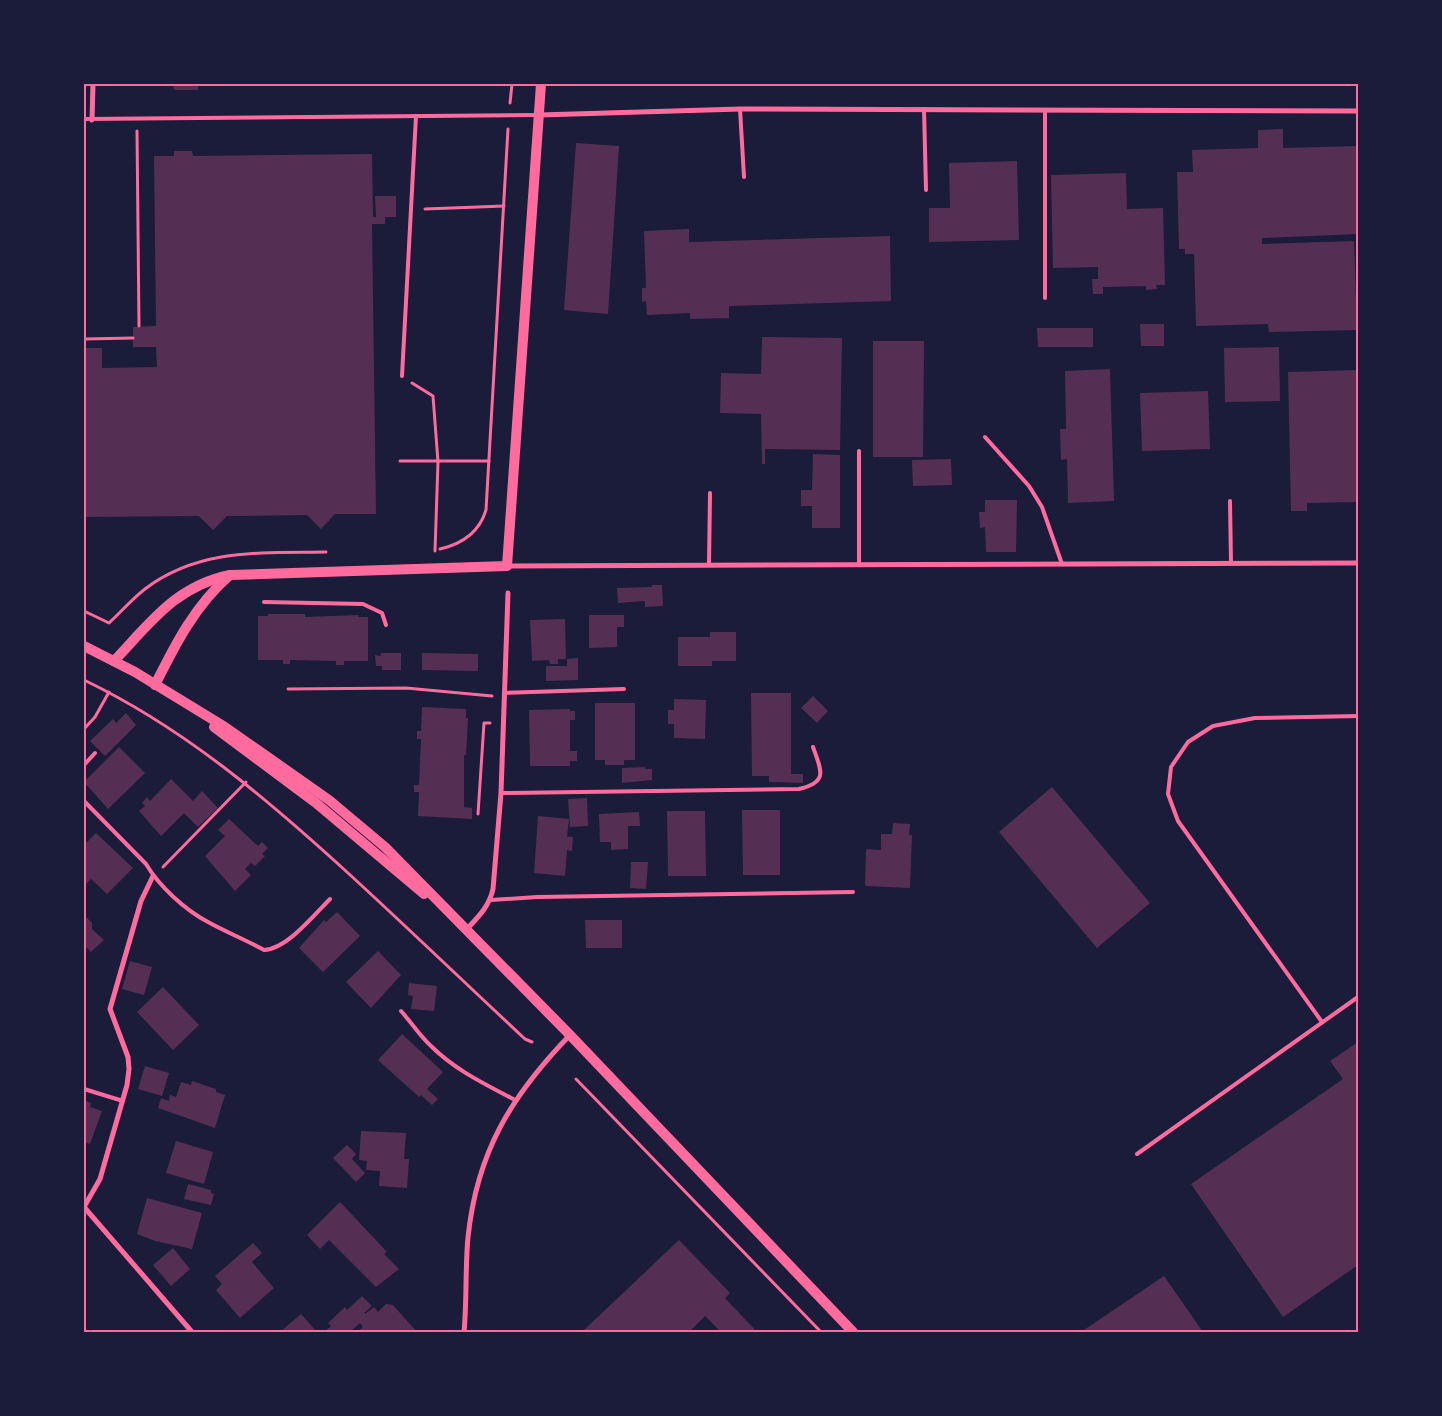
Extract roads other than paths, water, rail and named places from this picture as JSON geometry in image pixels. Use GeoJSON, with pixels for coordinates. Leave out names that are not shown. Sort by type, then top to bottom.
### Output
{"type":"FeatureCollection","features":[{"type":"Feature","properties":{"kind":"main road"},"geometry":{"type":"LineString","coordinates":[[114,661],[153,620],[186,590],[201,582],[230,575],[507,566],[541,84]]}},
{"type":"Feature","properties":{"kind":"main road"},"geometry":{"type":"LineString","coordinates":[[155,684],[179,638],[194,615],[209,596],[230,575]]}},
{"type":"Feature","properties":{"kind":"main road"},"geometry":{"type":"LineString","coordinates":[[84,646],[155,684],[225,726],[329,800],[385,847],[570,1036],[853,1332]]}},
{"type":"Feature","properties":{"kind":"street"},"geometry":{"type":"LineString","coordinates":[[92,120],[93,84]]}},
{"type":"Feature","properties":{"kind":"street"},"geometry":{"type":"LineString","coordinates":[[540,115],[740,109],[1358,111]]}},
{"type":"Feature","properties":{"kind":"street"},"geometry":{"type":"LineString","coordinates":[[507,566],[1358,563]]}},
{"type":"Feature","properties":{"kind":"street"},"geometry":{"type":"LineString","coordinates":[[466,930],[490,900],[501,793],[508,593]]}},
{"type":"Feature","properties":{"kind":"street"},"geometry":{"type":"LineString","coordinates":[[153,876],[141,901],[110,1009],[128,1057],[130,1069],[123,1101],[100,1179],[84,1207],[192,1332]]}},
{"type":"Feature","properties":{"kind":"street"},"geometry":{"type":"LineString","coordinates":[[464,1332],[468,1239],[473,1202],[490,1146],[515,1100],[570,1036]]}},
{"type":"Feature","properties":{"kind":"lane"},"geometry":{"type":"LineString","coordinates":[[740,109],[744,177]]}},
{"type":"Feature","properties":{"kind":"lane"},"geometry":{"type":"LineString","coordinates":[[924,109],[926,190]]}},
{"type":"Feature","properties":{"kind":"lane"},"geometry":{"type":"LineString","coordinates":[[1045,110],[1045,298]]}},
{"type":"Feature","properties":{"kind":"lane"},"geometry":{"type":"LineString","coordinates":[[84,119],[540,115]]}},
{"type":"Feature","properties":{"kind":"lane"},"geometry":{"type":"LineString","coordinates":[[402,376],[416,116]]}},
{"type":"Feature","properties":{"kind":"lane"},"geometry":{"type":"LineString","coordinates":[[986,437],[1029,486],[1042,507],[1062,564]]}},
{"type":"Feature","properties":{"kind":"lane"},"geometry":{"type":"LineString","coordinates":[[859,451],[859,564]]}},
{"type":"Feature","properties":{"kind":"lane"},"geometry":{"type":"LineString","coordinates":[[709,565],[710,493]]}},
{"type":"Feature","properties":{"kind":"lane"},"geometry":{"type":"LineString","coordinates":[[1230,501],[1231,563]]}},
{"type":"Feature","properties":{"kind":"lane"},"geometry":{"type":"LineString","coordinates":[[264,602],[363,604],[382,613],[386,625]]}},
{"type":"Feature","properties":{"kind":"lane"},"geometry":{"type":"LineString","coordinates":[[504,695],[624,689]]}},
{"type":"Feature","properties":{"kind":"lane"},"geometry":{"type":"LineString","coordinates":[[1322,1022],[1178,821],[1168,794],[1171,767],[1188,742],[1213,726],[1254,718],[1358,716]]}},
{"type":"Feature","properties":{"kind":"lane"},"geometry":{"type":"LineString","coordinates":[[501,793],[799,789],[809,786],[820,778],[822,771],[813,747]]}},
{"type":"Feature","properties":{"kind":"lane"},"geometry":{"type":"LineString","coordinates":[[84,765],[95,753]]}},
{"type":"Feature","properties":{"kind":"lane"},"geometry":{"type":"LineString","coordinates":[[84,802],[146,864],[153,876],[207,922],[264,950],[273,950],[287,940],[330,899]]}},
{"type":"Feature","properties":{"kind":"lane"},"geometry":{"type":"LineString","coordinates":[[490,900],[537,897],[852,892]]}},
{"type":"Feature","properties":{"kind":"lane"},"geometry":{"type":"LineString","coordinates":[[1137,1154],[1358,997]]}},
{"type":"Feature","properties":{"kind":"lane"},"geometry":{"type":"LineString","coordinates":[[401,1011],[429,1045],[447,1061],[469,1076],[515,1100]]}},
{"type":"Feature","properties":{"kind":"lane"},"geometry":{"type":"LineString","coordinates":[[84,1089],[123,1101]]}}]}
